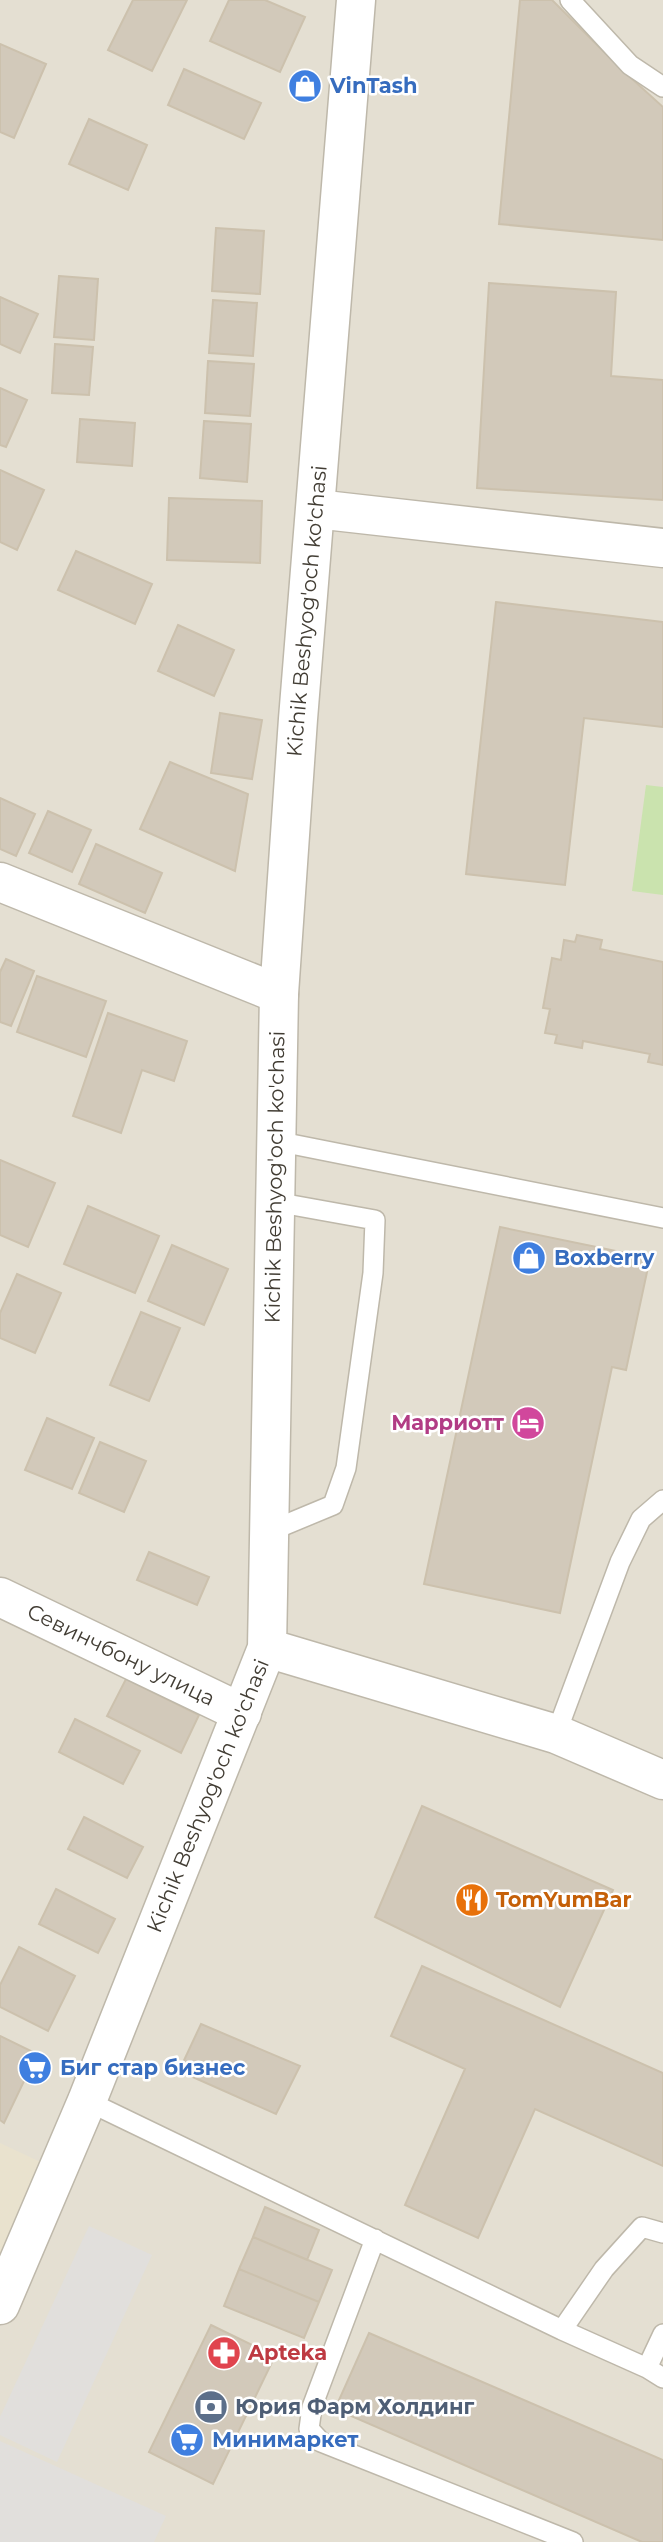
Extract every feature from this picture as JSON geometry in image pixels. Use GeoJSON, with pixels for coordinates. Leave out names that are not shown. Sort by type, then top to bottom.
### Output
{"type":"FeatureCollection","features":[{"type":"Feature","properties":{"kind":"street","name":"Kichik Beshyog'och ko'chasi"},"geometry":{"type":"LineString","coordinates":[[0,2305],[87,2101],[267,1648],[279,994],[298,719],[356,0]]}},
{"type":"Feature","properties":{"kind":"street"},"geometry":{"type":"LineString","coordinates":[[316,509],[663,548]]}},
{"type":"Feature","properties":{"kind":"street"},"geometry":{"type":"LineString","coordinates":[[0,882],[279,994]]}},
{"type":"Feature","properties":{"kind":"street","name":"Севинчбону улица"},"geometry":{"type":"LineString","coordinates":[[0,1597],[242,1713]]}},
{"type":"Feature","properties":{"kind":"street"},"geometry":{"type":"LineString","coordinates":[[267,1648],[556,1734],[663,1780]]}},
{"type":"Feature","properties":{"kind":"lane"},"geometry":{"type":"LineString","coordinates":[[570,0],[629,65],[663,87]]}},
{"type":"Feature","properties":{"kind":"lane"},"geometry":{"type":"LineString","coordinates":[[276,1141],[663,1218]]}},
{"type":"Feature","properties":{"kind":"lane"},"geometry":{"type":"LineString","coordinates":[[268,1532],[333,1505],[346,1468],[373,1273],[375,1220],[275,1202]]}},
{"type":"Feature","properties":{"kind":"lane"},"geometry":{"type":"LineString","coordinates":[[556,1734],[620,1562],[641,1520],[663,1500]]}},
{"type":"Feature","properties":{"kind":"lane"},"geometry":{"type":"LineString","coordinates":[[87,2101],[655,2373],[663,2334]]}},
{"type":"Feature","properties":{"kind":"lane"},"geometry":{"type":"LineString","coordinates":[[562,2330],[604,2269],[642,2227],[663,2233]]}},
{"type":"Feature","properties":{"kind":"lane"},"geometry":{"type":"LineString","coordinates":[[375,2239],[312,2407],[309,2429],[321,2442],[573,2542]]}},
{"type":"Feature","properties":{"kind":"shaded area"},"geometry":{"type":"Polygon","coordinates":[[[0,0],[663,0],[663,2542],[0,2542],[0,0]]]}},
{"type":"Feature","properties":{"kind":"shaded area"},"geometry":{"type":"Polygon","coordinates":[[[0,2143],[49,2166],[0,2269],[0,2143]]]}},
{"type":"Feature","properties":{"kind":"shaded area"},"geometry":{"type":"Polygon","coordinates":[[[89,2226],[152,2255],[57,2462],[0,2435],[0,2417],[89,2226]]]}},
{"type":"Feature","properties":{"kind":"shaded area"},"geometry":{"type":"Polygon","coordinates":[[[0,2441],[166,2516],[154,2542],[0,2542],[0,2441]]]}},
{"type":"Feature","properties":{"kind":"green space"},"geometry":{"type":"Polygon","coordinates":[[[646,785],[663,787],[663,895],[632,891],[646,785]]]}},
{"type":"Feature","properties":{"kind":"building"},"geometry":{"type":"Polygon","coordinates":[[[133,0],[187,0],[152,71],[108,50],[133,0]]]}},
{"type":"Feature","properties":{"kind":"building"},"geometry":{"type":"Polygon","coordinates":[[[229,0],[265,0],[305,17],[280,72],[210,41],[229,0]]]}},
{"type":"Feature","properties":{"kind":"building"},"geometry":{"type":"Polygon","coordinates":[[[520,0],[552,0],[663,107],[663,240],[499,224],[520,0]]]}},
{"type":"Feature","properties":{"kind":"building"},"geometry":{"type":"Polygon","coordinates":[[[0,44],[46,64],[14,138],[0,132],[0,44]]]}},
{"type":"Feature","properties":{"kind":"building"},"geometry":{"type":"Polygon","coordinates":[[[184,69],[261,103],[244,139],[168,105],[184,69]]]}},
{"type":"Feature","properties":{"kind":"building"},"geometry":{"type":"Polygon","coordinates":[[[89,119],[147,145],[128,190],[69,164],[89,119]]]}},
{"type":"Feature","properties":{"kind":"building"},"geometry":{"type":"Polygon","coordinates":[[[216,228],[264,231],[260,294],[212,291],[216,228]]]}},
{"type":"Feature","properties":{"kind":"building"},"geometry":{"type":"Polygon","coordinates":[[[59,276],[98,279],[94,340],[54,337],[59,276]]]}},
{"type":"Feature","properties":{"kind":"building"},"geometry":{"type":"Polygon","coordinates":[[[489,283],[616,292],[611,376],[663,380],[663,500],[477,488],[489,283]]]}},
{"type":"Feature","properties":{"kind":"building"},"geometry":{"type":"Polygon","coordinates":[[[0,297],[38,314],[20,353],[0,344],[0,297]]]}},
{"type":"Feature","properties":{"kind":"building"},"geometry":{"type":"Polygon","coordinates":[[[213,300],[257,303],[253,356],[209,353],[213,300]]]}},
{"type":"Feature","properties":{"kind":"building"},"geometry":{"type":"Polygon","coordinates":[[[55,344],[93,347],[89,395],[52,393],[55,344]]]}},
{"type":"Feature","properties":{"kind":"building"},"geometry":{"type":"Polygon","coordinates":[[[208,361],[254,364],[250,416],[205,413],[208,361]]]}},
{"type":"Feature","properties":{"kind":"building"},"geometry":{"type":"Polygon","coordinates":[[[0,388],[27,400],[6,447],[0,445],[0,388]]]}},
{"type":"Feature","properties":{"kind":"building"},"geometry":{"type":"Polygon","coordinates":[[[80,419],[135,423],[132,466],[77,462],[80,419]]]}},
{"type":"Feature","properties":{"kind":"building"},"geometry":{"type":"Polygon","coordinates":[[[204,421],[251,424],[247,482],[200,478],[204,421]]]}},
{"type":"Feature","properties":{"kind":"building"},"geometry":{"type":"Polygon","coordinates":[[[0,470],[44,490],[17,550],[0,542],[0,470]]]}},
{"type":"Feature","properties":{"kind":"building"},"geometry":{"type":"Polygon","coordinates":[[[169,498],[262,501],[260,563],[167,560],[169,498]]]}},
{"type":"Feature","properties":{"kind":"building"},"geometry":{"type":"Polygon","coordinates":[[[76,551],[152,584],[135,624],[58,590],[76,551]]]}},
{"type":"Feature","properties":{"kind":"building"},"geometry":{"type":"Polygon","coordinates":[[[496,602],[663,622],[663,727],[584,718],[565,885],[466,874],[496,602]]]}},
{"type":"Feature","properties":{"kind":"building"},"geometry":{"type":"Polygon","coordinates":[[[178,625],[234,650],[214,696],[158,671],[178,625]]]}},
{"type":"Feature","properties":{"kind":"building"},"geometry":{"type":"Polygon","coordinates":[[[220,713],[262,720],[252,779],[211,773],[220,713]]]}},
{"type":"Feature","properties":{"kind":"building"},"geometry":{"type":"Polygon","coordinates":[[[170,762],[248,794],[235,871],[140,829],[170,762]]]}},
{"type":"Feature","properties":{"kind":"building"},"geometry":{"type":"Polygon","coordinates":[[[0,798],[35,814],[16,856],[0,849],[0,798]]]}},
{"type":"Feature","properties":{"kind":"building"},"geometry":{"type":"Polygon","coordinates":[[[48,811],[91,830],[72,872],[29,853],[48,811]]]}},
{"type":"Feature","properties":{"kind":"building"},"geometry":{"type":"Polygon","coordinates":[[[96,844],[162,873],[145,913],[79,884],[96,844]]]}},
{"type":"Feature","properties":{"kind":"building"},"geometry":{"type":"Polygon","coordinates":[[[577,935],[602,940],[600,949],[663,962],[663,1065],[648,1062],[650,1054],[583,1041],[582,1048],[555,1043],[557,1035],[545,1033],[550,1009],[543,1008],[552,958],[561,960],[564,940],[575,942],[577,935]]]}},
{"type":"Feature","properties":{"kind":"building"},"geometry":{"type":"Polygon","coordinates":[[[6,959],[34,971],[11,1026],[0,1022],[0,972],[6,959]]]}},
{"type":"Feature","properties":{"kind":"building"},"geometry":{"type":"Polygon","coordinates":[[[37,976],[106,1001],[86,1057],[17,1032],[37,976]]]}},
{"type":"Feature","properties":{"kind":"building"},"geometry":{"type":"Polygon","coordinates":[[[108,1013],[187,1041],[174,1081],[142,1070],[121,1133],[73,1116],[108,1013]]]}},
{"type":"Feature","properties":{"kind":"building"},"geometry":{"type":"Polygon","coordinates":[[[0,1160],[55,1183],[28,1247],[0,1235],[0,1160]]]}},
{"type":"Feature","properties":{"kind":"building"},"geometry":{"type":"Polygon","coordinates":[[[88,1206],[159,1236],[135,1293],[64,1264],[88,1206]]]}},
{"type":"Feature","properties":{"kind":"building"},"geometry":{"type":"Polygon","coordinates":[[[500,1227],[650,1258],[626,1370],[612,1367],[560,1613],[424,1584],[500,1227]]]}},
{"type":"Feature","properties":{"kind":"building"},"geometry":{"type":"Polygon","coordinates":[[[172,1245],[228,1269],[204,1325],[148,1301],[172,1245]]]}},
{"type":"Feature","properties":{"kind":"building"},"geometry":{"type":"Polygon","coordinates":[[[17,1274],[61,1293],[35,1353],[0,1338],[0,1313],[17,1274]]]}},
{"type":"Feature","properties":{"kind":"building"},"geometry":{"type":"Polygon","coordinates":[[[141,1312],[180,1328],[149,1401],[110,1385],[141,1312]]]}},
{"type":"Feature","properties":{"kind":"building"},"geometry":{"type":"Polygon","coordinates":[[[47,1418],[94,1438],[72,1489],[25,1470],[47,1418]]]}},
{"type":"Feature","properties":{"kind":"building"},"geometry":{"type":"Polygon","coordinates":[[[100,1442],[146,1461],[124,1512],[79,1493],[100,1442]]]}},
{"type":"Feature","properties":{"kind":"building"},"geometry":{"type":"Polygon","coordinates":[[[149,1552],[209,1577],[197,1605],[137,1580],[149,1552]]]}},
{"type":"Feature","properties":{"kind":"building"},"geometry":{"type":"Polygon","coordinates":[[[126,1679],[199,1715],[181,1753],[107,1716],[126,1679]]]}},
{"type":"Feature","properties":{"kind":"building"},"geometry":{"type":"Polygon","coordinates":[[[75,1719],[140,1751],[123,1784],[59,1752],[75,1719]]]}},
{"type":"Feature","properties":{"kind":"building"},"geometry":{"type":"Polygon","coordinates":[[[422,1806],[613,1890],[560,2007],[375,1917],[422,1806]]]}},
{"type":"Feature","properties":{"kind":"building"},"geometry":{"type":"Polygon","coordinates":[[[84,1817],[143,1847],[127,1878],[68,1849],[84,1817]]]}},
{"type":"Feature","properties":{"kind":"building"},"geometry":{"type":"Polygon","coordinates":[[[56,1889],[115,1919],[98,1953],[39,1924],[56,1889]]]}},
{"type":"Feature","properties":{"kind":"building"},"geometry":{"type":"Polygon","coordinates":[[[19,1947],[75,1976],[48,2031],[0,2007],[0,1985],[19,1947]]]}},
{"type":"Feature","properties":{"kind":"building"},"geometry":{"type":"Polygon","coordinates":[[[422,1966],[663,2073],[663,2166],[535,2109],[478,2238],[405,2205],[465,2069],[391,2036],[422,1966]]]}},
{"type":"Feature","properties":{"kind":"building"},"geometry":{"type":"Polygon","coordinates":[[[201,2024],[300,2066],[276,2114],[179,2071],[201,2024]]]}},
{"type":"Feature","properties":{"kind":"building"},"geometry":{"type":"Polygon","coordinates":[[[0,2036],[37,2054],[4,2123],[0,2120],[0,2036]]]}},
{"type":"Feature","properties":{"kind":"building"},"geometry":{"type":"Polygon","coordinates":[[[265,2207],[319,2230],[307,2260],[253,2237],[265,2207]]]}},
{"type":"Feature","properties":{"kind":"building"},"geometry":{"type":"Polygon","coordinates":[[[253,2237],[332,2270],[319,2302],[239,2269],[253,2237]]]}},
{"type":"Feature","properties":{"kind":"building"},"geometry":{"type":"Polygon","coordinates":[[[239,2269],[319,2302],[304,2338],[224,2306],[239,2269]]]}},
{"type":"Feature","properties":{"kind":"building"},"geometry":{"type":"Polygon","coordinates":[[[211,2325],[275,2356],[213,2484],[149,2452],[211,2325]]]}},
{"type":"Feature","properties":{"kind":"building"},"geometry":{"type":"Polygon","coordinates":[[[369,2333],[663,2460],[663,2542],[642,2542],[335,2409],[369,2333]]]}},
{"type":"Feature","properties":{"kind":"place","name":"VinTash"},"geometry":{"type":"Point","coordinates":[305,86]}},
{"type":"Feature","properties":{"kind":"place","name":"Boxberry"},"geometry":{"type":"Point","coordinates":[529,1258]}},
{"type":"Feature","properties":{"kind":"place","name":"Марриотт"},"geometry":{"type":"Point","coordinates":[528,1423]}},
{"type":"Feature","properties":{"kind":"place","name":"TomYumBar"},"geometry":{"type":"Point","coordinates":[472,1900]}},
{"type":"Feature","properties":{"kind":"place","name":"Биг стар бизнес"},"geometry":{"type":"Point","coordinates":[35,2068]}},
{"type":"Feature","properties":{"kind":"place","name":"Apteka"},"geometry":{"type":"Point","coordinates":[224,2353]}},
{"type":"Feature","properties":{"kind":"place","name":"Юрия Фарм Холдинг"},"geometry":{"type":"Point","coordinates":[211,2407]}},
{"type":"Feature","properties":{"kind":"place","name":"Минимаркет"},"geometry":{"type":"Point","coordinates":[187,2440]}}]}
